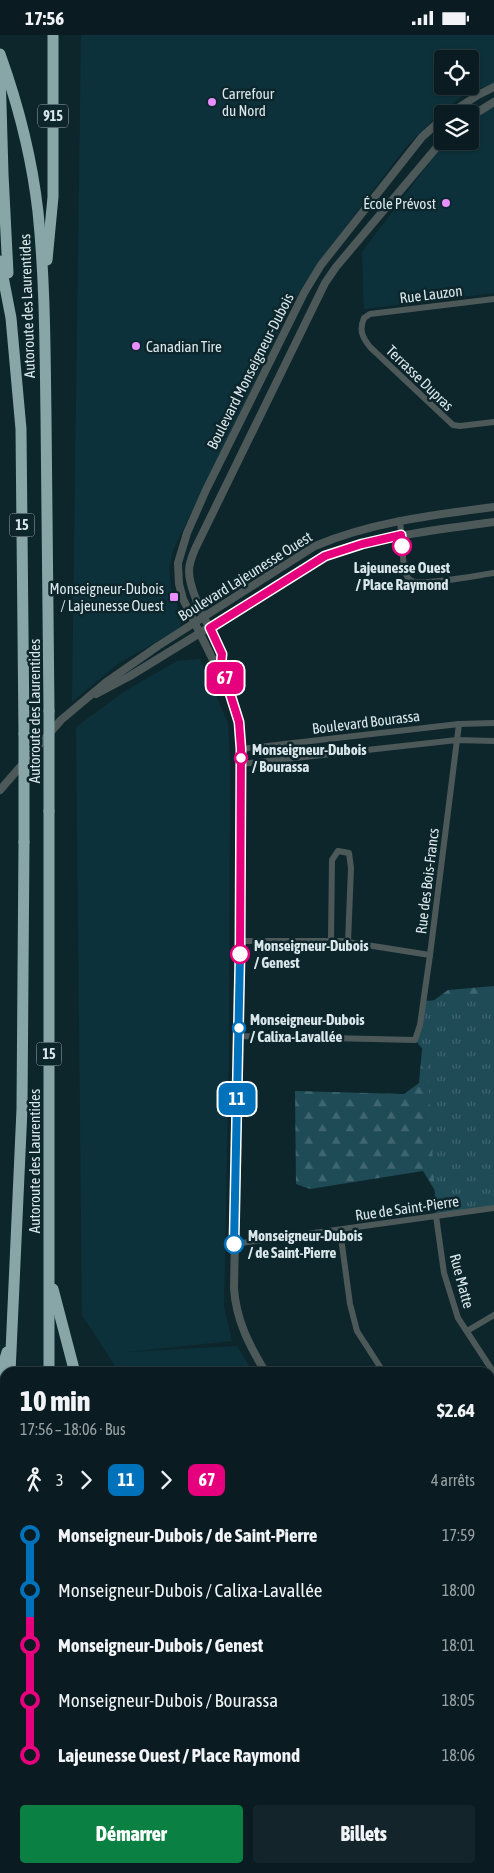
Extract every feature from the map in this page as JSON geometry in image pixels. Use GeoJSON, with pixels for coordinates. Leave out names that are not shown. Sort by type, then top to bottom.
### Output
{"type":"FeatureCollection","features":[{"type":"Feature","properties":{"kind":"highway","name":"915"},"geometry":{"type":"LineString","coordinates":[[43,307],[52,197],[53,35]]}},
{"type":"Feature","properties":{"kind":"highway","name":"Autoroute des Laurentides"},"geometry":{"type":"LineString","coordinates":[[0,54],[26,147],[36,201],[43,307],[49,711],[49,1367]]}},
{"type":"Feature","properties":{"kind":"highway"},"geometry":{"type":"LineString","coordinates":[[0,70],[1,133],[11,317]]}},
{"type":"Feature","properties":{"kind":"highway","name":"Autoroute des Laurentides"},"geometry":{"type":"LineString","coordinates":[[0,261],[11,317],[22,462],[24,734],[22,1109],[10,1367]]}},
{"type":"Feature","properties":{"kind":"highway"},"geometry":{"type":"LineString","coordinates":[[48,1273],[73,1367]]}},
{"type":"Feature","properties":{"kind":"highway"},"geometry":{"type":"LineString","coordinates":[[3,1367],[12,1333]]}},
{"type":"Feature","properties":{"kind":"street"},"geometry":{"type":"LineString","coordinates":[[463,105],[494,87]]}},
{"type":"Feature","properties":{"kind":"street"},"geometry":{"type":"LineString","coordinates":[[479,111],[494,102]]}},
{"type":"Feature","properties":{"kind":"street","name":"Boulevard Monseigneur-Dubois"},"geometry":{"type":"LineString","coordinates":[[221,665],[212,658],[179,585],[178,563],[187,533],[206,490],[300,301],[321,265],[422,137],[434,126]]}},
{"type":"Feature","properties":{"kind":"street","name":"Boulevard Monseigneur-Dubois"},"geometry":{"type":"LineString","coordinates":[[263,1367],[245,1335],[236,1310],[234,1244],[241,941],[241,749],[239,722],[221,665],[222,654],[191,586],[190,561],[312,307],[336,267],[434,150]]}},
{"type":"Feature","properties":{"kind":"street","name":"Rue Lauzon"},"geometry":{"type":"LineString","coordinates":[[370,314],[494,299]]}},
{"type":"Feature","properties":{"kind":"street","name":"Terrasse Dupras"},"geometry":{"type":"LineString","coordinates":[[370,314],[364,318],[361,324],[360,331],[363,339],[446,420],[453,425],[460,426],[494,422]]}},
{"type":"Feature","properties":{"kind":"street","name":"Boulevard Lajeunesse Ouest"},"geometry":{"type":"LineString","coordinates":[[0,790],[61,720],[125,669],[314,546],[334,538],[400,520],[494,507]]}},
{"type":"Feature","properties":{"kind":"street"},"geometry":{"type":"LineString","coordinates":[[400,520],[404,569],[410,580],[422,583],[494,573]]}},
{"type":"Feature","properties":{"kind":"street","name":"Boulevard Lajeunesse Ouest"},"geometry":{"type":"LineString","coordinates":[[88,698],[109,688],[200,634],[325,556],[362,544],[401,535],[494,523]]}},
{"type":"Feature","properties":{"kind":"street","name":"Boulevard Bourassa"},"geometry":{"type":"LineString","coordinates":[[241,749],[459,724],[494,723]]}},
{"type":"Feature","properties":{"kind":"street","name":"Rue des Bois-Francs"},"geometry":{"type":"LineString","coordinates":[[238,1036],[414,1040],[420,1025],[430,955],[459,724]]}},
{"type":"Feature","properties":{"kind":"street","name":"Boulevard Bourassa"},"geometry":{"type":"LineString","coordinates":[[241,764],[457,740],[494,741]]}},
{"type":"Feature","properties":{"kind":"street"},"geometry":{"type":"LineString","coordinates":[[331,941],[332,860],[338,851],[349,853],[348,942]]}},
{"type":"Feature","properties":{"kind":"street"},"geometry":{"type":"LineString","coordinates":[[241,941],[348,942],[430,955]]}},
{"type":"Feature","properties":{"kind":"street","name":"Rue de Saint-Pierre"},"geometry":{"type":"LineString","coordinates":[[234,1244],[494,1208]]}},
{"type":"Feature","properties":{"kind":"street","name":"Rue Matte"},"geometry":{"type":"LineString","coordinates":[[436,1216],[444,1273],[458,1318],[490,1367]]}},
{"type":"Feature","properties":{"kind":"street"},"geometry":{"type":"LineString","coordinates":[[340,1230],[350,1305],[357,1331],[380,1367]]}},
{"type":"Feature","properties":{"kind":"street"},"geometry":{"type":"LineString","coordinates":[[467,1331],[494,1315]]}},
{"type":"Feature","properties":{"kind":"shaded area"},"geometry":{"type":"Polygon","coordinates":[[[81,35],[494,35],[494,83],[479,89],[479,50],[434,50],[434,95],[466,95],[450,105],[434,105],[434,119],[406,147],[321,259],[292,305],[174,548],[169,568],[171,587],[180,613],[181,625],[178,629],[118,664],[72,702],[81,35]]]}},
{"type":"Feature","properties":{"kind":"shaded area","name":"École Prévost"},"geometry":{"type":"Polygon","coordinates":[[[494,104],[494,293],[364,309],[362,252],[439,150],[479,150],[479,112],[494,104]]]}},
{"type":"Feature","properties":{"kind":"shaded area"},"geometry":{"type":"Polygon","coordinates":[[[200,659],[228,723],[230,763],[229,1044],[224,1307],[232,1341],[127,1352],[237,1346],[250,1367],[116,1367],[82,1315],[76,727],[125,691],[177,661],[200,659]]]}},
{"type":"Feature","properties":{"kind":"green space"},"geometry":{"type":"Polygon","coordinates":[[[494,986],[494,1195],[442,1202],[423,1171],[310,1189],[296,1184],[295,1091],[404,1094],[419,1083],[426,1006],[448,990],[494,986]]]}},
{"type":"Feature","properties":{"kind":"green space"},"geometry":{"type":"Polygon","coordinates":[[[494,997],[494,1208],[436,1216],[427,1054],[415,1040],[424,1001],[494,997]]]}},
{"type":"Feature","properties":{"kind":"bus line","name":"67"},"geometry":{"type":"LineString","coordinates":[[240,954],[241,749],[239,722],[221,665],[222,654],[210,628],[325,556],[362,544],[401,535],[402,546]]}},
{"type":"Feature","properties":{"kind":"bus line","name":"11"},"geometry":{"type":"LineString","coordinates":[[234,1244],[240,954]]}},
{"type":"Feature","properties":{"kind":"place","name":"Carrefour du Nord"},"geometry":{"type":"Point","coordinates":[212,102]}},
{"type":"Feature","properties":{"kind":"place","name":"École Prévost"},"geometry":{"type":"Point","coordinates":[446,203]}},
{"type":"Feature","properties":{"kind":"place","name":"Canadian Tire"},"geometry":{"type":"Point","coordinates":[136,346]}},
{"type":"Feature","properties":{"kind":"place","name":"Lajeunesse Ouest / Place Raymond"},"geometry":{"type":"Point","coordinates":[402,546]}},
{"type":"Feature","properties":{"kind":"place","name":"Monseigneur-Dubois / Lajeunesse Ouest"},"geometry":{"type":"Point","coordinates":[174,597]}},
{"type":"Feature","properties":{"kind":"place","name":"Monseigneur-Dubois / Bourassa"},"geometry":{"type":"Point","coordinates":[241,758]}},
{"type":"Feature","properties":{"kind":"place","name":"Monseigneur-Dubois / Genest"},"geometry":{"type":"Point","coordinates":[240,954]}},
{"type":"Feature","properties":{"kind":"place","name":"Monseigneur-Dubois / Calixa-Lavallée"},"geometry":{"type":"Point","coordinates":[239,1028]}},
{"type":"Feature","properties":{"kind":"place","name":"Monseigneur-Dubois / de Saint-Pierre"},"geometry":{"type":"Point","coordinates":[234,1244]}}]}
